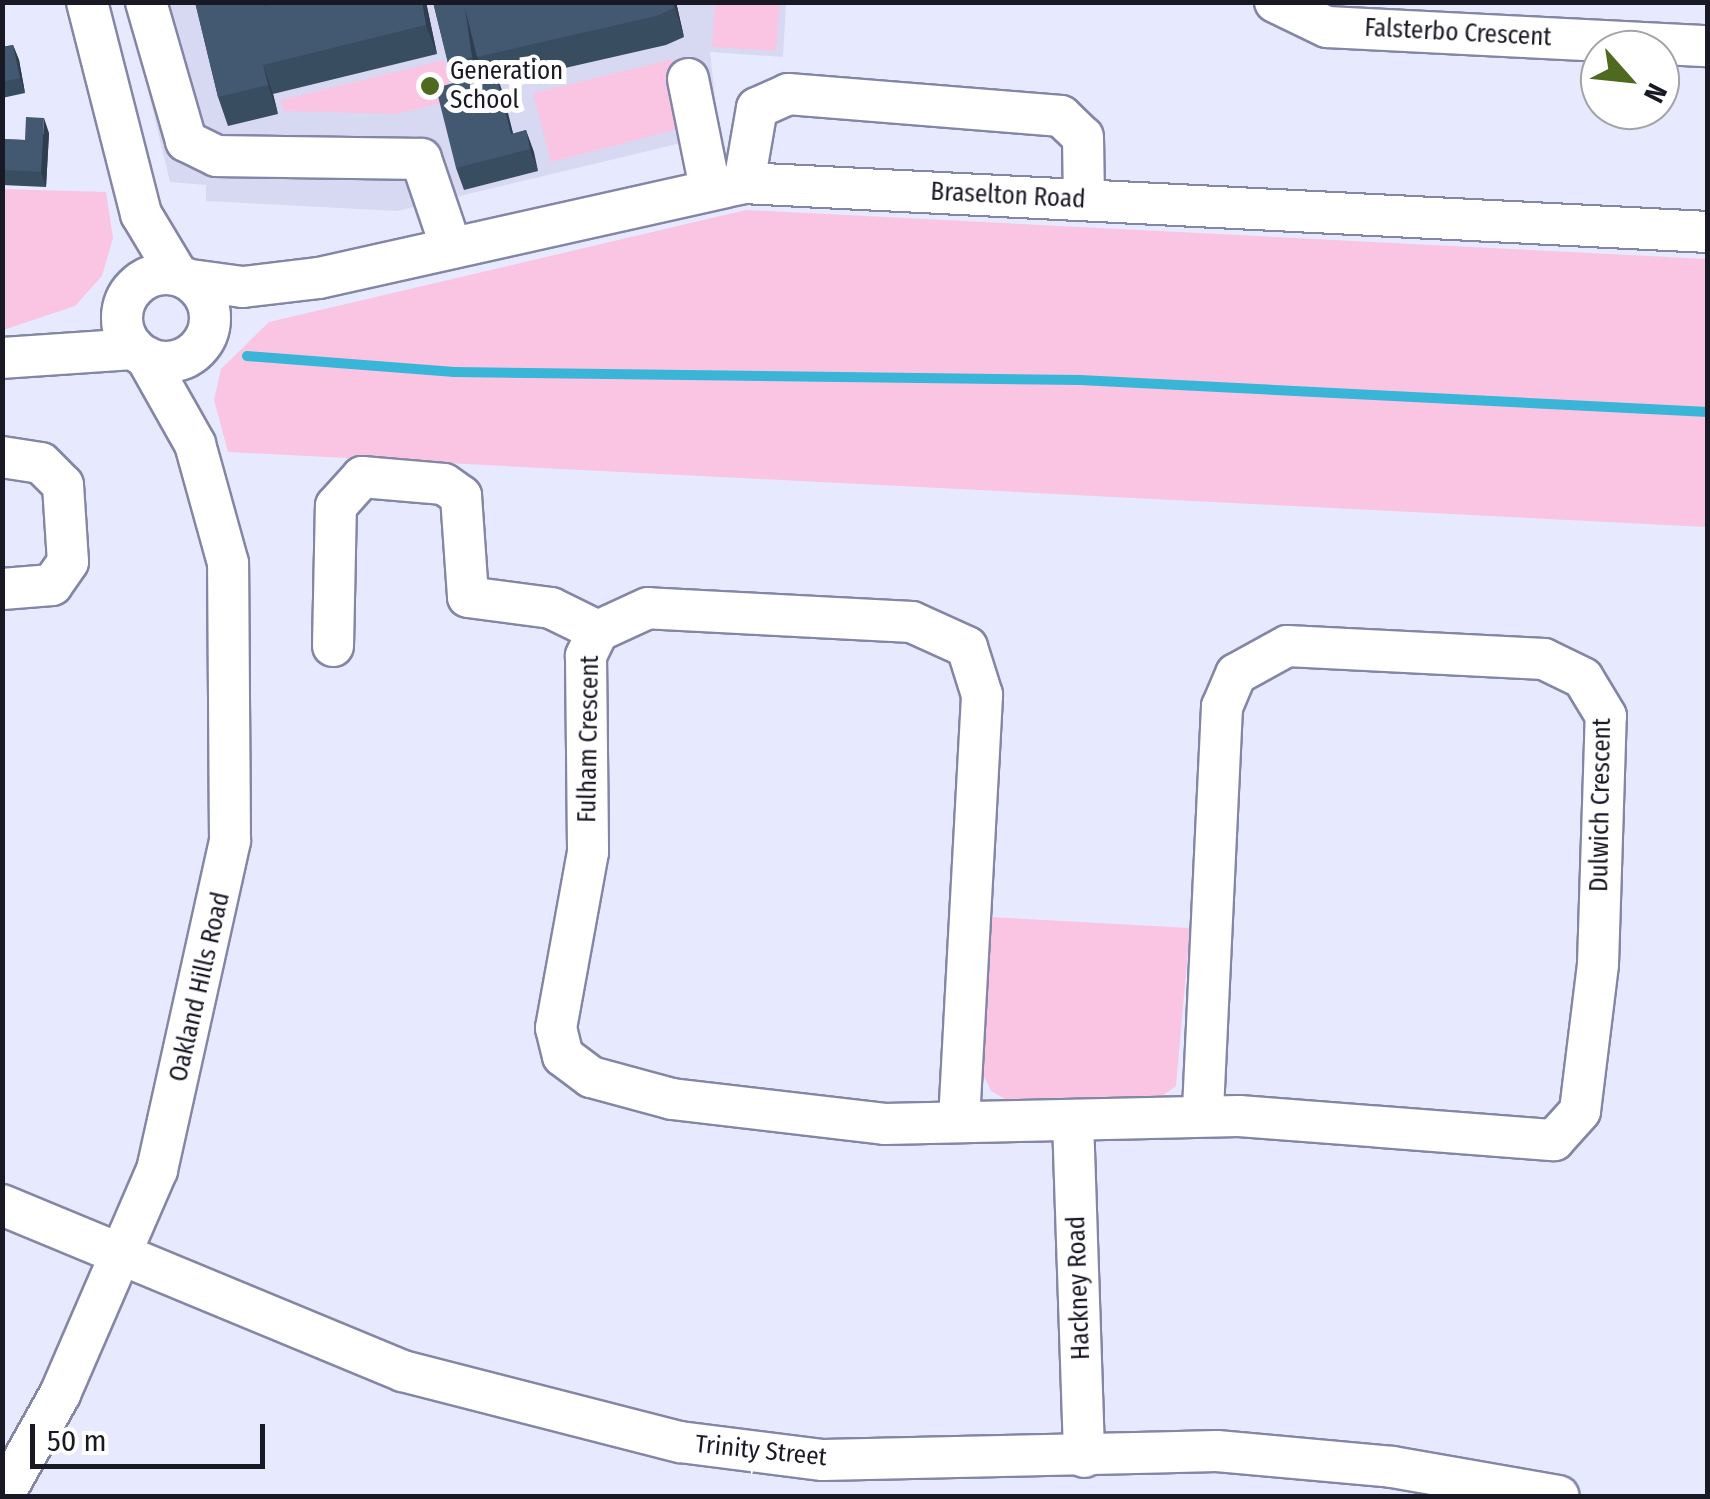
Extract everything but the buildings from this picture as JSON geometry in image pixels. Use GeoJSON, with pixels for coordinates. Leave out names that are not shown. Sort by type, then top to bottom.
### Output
{"type":"FeatureCollection","features":[{"type":"Feature","properties":{"kind":"street"},"geometry":{"type":"LineString","coordinates":[[16,355],[141,353],[174,361],[203,340],[210,306],[184,277],[141,214],[87,2]]}},
{"type":"Feature","properties":{"kind":"street"},"geometry":{"type":"LineString","coordinates":[[146,2],[177,124],[186,141],[217,156],[403,154],[430,172],[451,247]]}},
{"type":"Feature","properties":{"kind":"street","name":"Falsterbo Crescent"},"geometry":{"type":"LineString","coordinates":[[1276,2],[1326,26],[1708,46]]}},
{"type":"Feature","properties":{"kind":"street"},"geometry":{"type":"LineString","coordinates":[[688,79],[727,186]]}},
{"type":"Feature","properties":{"kind":"street"},"geometry":{"type":"LineString","coordinates":[[727,186],[757,108],[788,94],[1061,116],[1084,136],[1084,200]]}},
{"type":"Feature","properties":{"kind":"street"},"geometry":{"type":"LineString","coordinates":[[122,137],[177,124]]}},
{"type":"Feature","properties":{"kind":"street","name":"Braselton Road"},"geometry":{"type":"LineString","coordinates":[[184,277],[244,287],[320,278],[727,186],[1708,232]]}},
{"type":"Feature","properties":{"kind":"street"},"geometry":{"type":"LineString","coordinates":[[141,214],[123,325],[141,353]]}},
{"type":"Feature","properties":{"kind":"street"},"geometry":{"type":"LineString","coordinates":[[16,355],[131,292],[184,277]]}},
{"type":"Feature","properties":{"kind":"street","name":"Braselton Road"},"geometry":{"type":"LineString","coordinates":[[203,340],[320,278]]}},
{"type":"Feature","properties":{"kind":"street","name":"Oakland Hills Road"},"geometry":{"type":"LineString","coordinates":[[3,1496],[121,1257],[156,1170],[230,841],[234,626],[195,444],[203,340]]}},
{"type":"Feature","properties":{"kind":"street","name":"Oakland Hills Road"},"geometry":{"type":"LineString","coordinates":[[141,353],[195,444]]}},
{"type":"Feature","properties":{"kind":"street"},"geometry":{"type":"LineString","coordinates":[[2,457],[41,462],[63,485],[68,562],[52,586],[2,589]]}},
{"type":"Feature","properties":{"kind":"street"},"geometry":{"type":"LineString","coordinates":[[332,646],[336,506],[362,477],[444,484],[461,496],[468,598],[550,608],[598,631]]}},
{"type":"Feature","properties":{"kind":"street","name":"Fulham Crescent"},"geometry":{"type":"LineString","coordinates":[[959,1121],[982,695],[967,647],[912,622],[648,608],[598,631],[586,656],[588,852],[556,1028],[563,1056],[591,1077],[672,1099],[885,1124],[1073,1120]]}},
{"type":"Feature","properties":{"kind":"street","name":"Dulwich Crescent"},"geometry":{"type":"LineString","coordinates":[[1073,1120],[1202,1115],[1526,1143],[1554,1140],[1574,1123],[1598,964],[1606,716],[1584,678],[1544,659],[1288,646],[1236,674],[1222,706],[1202,1115]]}},
{"type":"Feature","properties":{"kind":"street","name":"Hackney Road"},"geometry":{"type":"LineString","coordinates":[[1073,1120],[1084,1457]]}},
{"type":"Feature","properties":{"kind":"street","name":"Trinity Street"},"geometry":{"type":"LineString","coordinates":[[2,1205],[403,1372],[609,1428],[823,1460],[1234,1452],[1559,1496]]}},
{"type":"Feature","properties":{"kind":"shaded area","name":"Generation School"},"geometry":{"type":"Polygon","coordinates":[[[127,3],[786,3],[783,57],[710,52],[719,134],[397,211],[206,201],[206,185],[170,182],[127,3]]]}},
{"type":"Feature","properties":{"kind":"shaded area"},"geometry":{"type":"Polygon","coordinates":[[[715,3],[780,3],[776,51],[712,47],[715,3]]]}},
{"type":"Feature","properties":{"kind":"shaded area"},"geometry":{"type":"Polygon","coordinates":[[[673,59],[690,126],[551,162],[533,93],[673,59]]]}},
{"type":"Feature","properties":{"kind":"shaded area"},"geometry":{"type":"Polygon","coordinates":[[[444,60],[455,100],[397,114],[284,111],[281,100],[444,60]]]}},
{"type":"Feature","properties":{"kind":"shaded area"},"geometry":{"type":"Polygon","coordinates":[[[2,189],[106,192],[113,238],[102,276],[75,306],[3,330],[2,189]]]}},
{"type":"Feature","properties":{"kind":"shaded area"},"geometry":{"type":"Polygon","coordinates":[[[746,210],[1707,259],[1707,527],[228,452],[214,400],[221,369],[269,322],[746,210]]]}},
{"type":"Feature","properties":{"kind":"shaded area"},"geometry":{"type":"Polygon","coordinates":[[[991,917],[1190,928],[1176,1086],[1162,1096],[1005,1099],[991,1091],[982,1072],[991,917]]]}},
{"type":"Feature","properties":{"kind":"waterway"},"geometry":{"type":"LineString","coordinates":[[247,356],[454,372],[1080,380],[1708,412]]}},
{"type":"Feature","properties":{"kind":"place","name":"Generation School"},"geometry":{"type":"Point","coordinates":[430,86]}}]}
